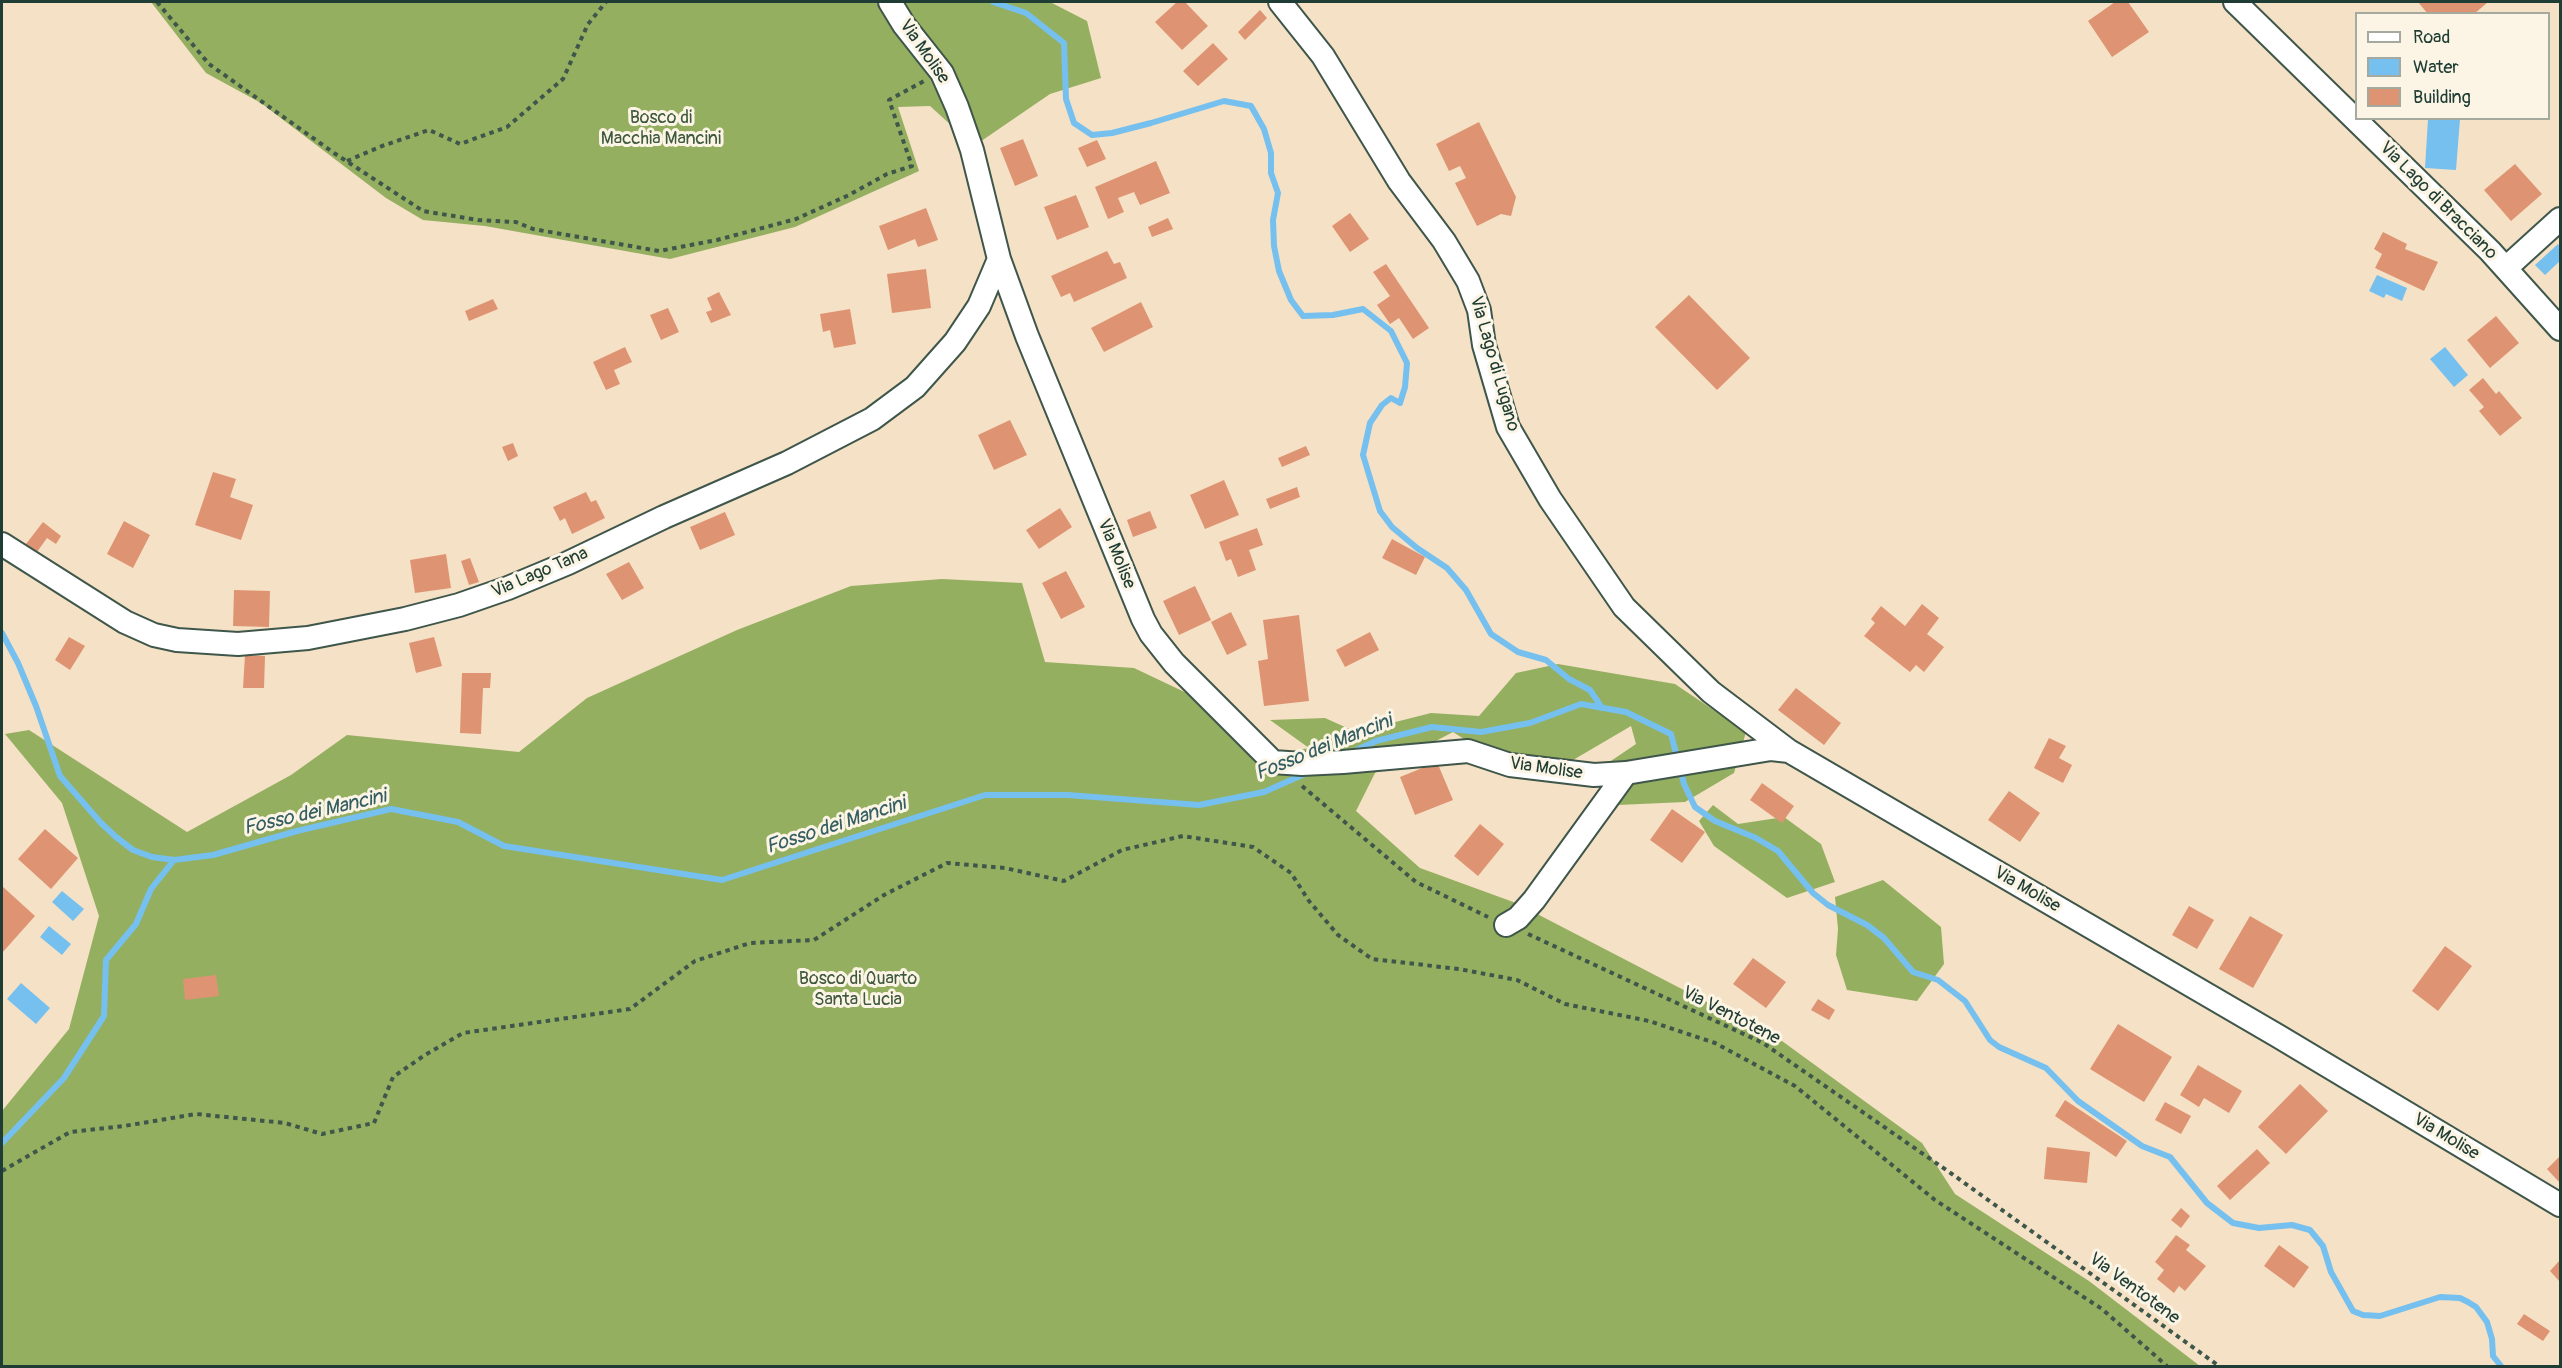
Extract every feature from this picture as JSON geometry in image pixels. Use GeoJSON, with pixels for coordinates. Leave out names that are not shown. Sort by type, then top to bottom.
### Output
{"type":"FeatureCollection","features":[{"type":"Feature","properties":{"kind":"street","name":"Via Molise"},"geometry":{"type":"LineString","coordinates":[[890,2],[904,25],[942,73],[972,150],[999,259],[1040,368],[1135,602],[1151,634],[1174,663],[1273,762],[1301,774],[1342,762],[1468,752],[1510,765],[1567,774],[1594,775],[1626,773],[1771,749],[1789,751],[2278,1036],[2560,1205]]}},
{"type":"Feature","properties":{"kind":"street","name":"Via Lago di Lugano"},"geometry":{"type":"LineString","coordinates":[[1280,2],[1323,56],[1399,181],[1461,267],[1479,310],[1484,345],[1508,427],[1556,508],[1624,607],[1711,692],[1789,751]]}},
{"type":"Feature","properties":{"kind":"street","name":"Via Lago di Bracciano"},"geometry":{"type":"LineString","coordinates":[[2235,2],[2355,120]]}},
{"type":"Feature","properties":{"kind":"street","name":"Via Lago di Bracciano"},"geometry":{"type":"LineString","coordinates":[[2355,120],[2506,268],[2560,329]]}},
{"type":"Feature","properties":{"kind":"street"},"geometry":{"type":"LineString","coordinates":[[2506,268],[2560,219]]}},
{"type":"Feature","properties":{"kind":"street","name":"Via Lago Tana"},"geometry":{"type":"LineString","coordinates":[[2,544],[125,622],[154,635],[177,640],[238,644],[308,638],[405,619],[459,605],[568,563],[664,517],[787,463],[872,419],[915,387],[955,342],[979,306],[999,259]]}},
{"type":"Feature","properties":{"kind":"street"},"geometry":{"type":"LineString","coordinates":[[1506,925],[1518,918],[1534,900],[1626,773]]}},
{"type":"Feature","properties":{"kind":"path"},"geometry":{"type":"LineString","coordinates":[[157,2],[209,64],[346,161],[423,211],[478,220],[516,222],[533,229],[659,251],[717,240],[796,219],[849,195],[887,174],[912,166],[889,100],[942,73]]}},
{"type":"Feature","properties":{"kind":"path"},"geometry":{"type":"LineString","coordinates":[[346,161],[429,130],[460,144],[507,127],[563,79],[588,24],[606,2]]}},
{"type":"Feature","properties":{"kind":"path","name":"Via Ventotene"},"geometry":{"type":"LineString","coordinates":[[1301,774],[1416,882],[1763,1043],[1952,1174],[2219,1366]]}},
{"type":"Feature","properties":{"kind":"path"},"geometry":{"type":"LineString","coordinates":[[2,1171],[70,1132],[196,1114],[285,1123],[322,1134],[374,1123],[393,1077],[463,1033],[630,1009],[695,961],[750,943],[814,940],[884,895],[947,863],[1005,868],[1064,881],[1122,850],[1183,836],[1253,847],[1291,873],[1308,901],[1338,935],[1372,959],[1459,969],[1516,980],[1565,1004],[1649,1021],[1715,1043],[1795,1086],[1935,1200],[2102,1309],[2167,1366]]}},
{"type":"Feature","properties":{"kind":"green space","name":"Bosco di Macchia Mancini"},"geometry":{"type":"Polygon","coordinates":[[[151,2],[1050,2],[1087,21],[1101,78],[1050,94],[974,146],[930,106],[898,107],[919,171],[795,227],[670,259],[485,226],[423,220],[386,198],[261,103],[206,73],[151,2]]]}},
{"type":"Feature","properties":{"kind":"green space","name":"Bosco di Quarto Santa Lucia"},"geometry":{"type":"Polygon","coordinates":[[[942,579],[1022,583],[1045,662],[1134,668],[1214,706],[1253,758],[1309,748],[1270,720],[1325,718],[1356,732],[1431,713],[1479,716],[1516,673],[1558,664],[1675,684],[1746,732],[1734,773],[1685,802],[1618,805],[1602,767],[1636,744],[1631,726],[1568,763],[1494,758],[1453,732],[1375,773],[1356,811],[1420,868],[1516,903],[1782,1041],[1922,1143],[1955,1194],[2089,1281],[2200,1366],[2,1366],[2,1111],[69,1029],[99,916],[62,803],[5,734],[29,730],[187,832],[291,775],[347,735],[519,752],[587,698],[737,630],[851,586],[942,579]]]}},
{"type":"Feature","properties":{"kind":"green space"},"geometry":{"type":"Polygon","coordinates":[[[1713,805],[1738,824],[1784,817],[1821,844],[1835,882],[1787,898],[1714,846],[1699,821],[1713,805]]]}},
{"type":"Feature","properties":{"kind":"green space"},"geometry":{"type":"Polygon","coordinates":[[[1883,880],[1941,927],[1944,964],[1917,1001],[1847,990],[1836,955],[1838,929],[1835,897],[1883,880]]]}},
{"type":"Feature","properties":{"kind":"water"},"geometry":{"type":"Polygon","coordinates":[[[2428,120],[2460,120],[2456,170],[2425,168],[2428,120]]]}},
{"type":"Feature","properties":{"kind":"water"},"geometry":{"type":"Polygon","coordinates":[[[2558,244],[2560,261],[2545,275],[2535,265],[2558,244]]]}},
{"type":"Feature","properties":{"kind":"water"},"geometry":{"type":"Polygon","coordinates":[[[2377,275],[2407,288],[2402,301],[2386,294],[2384,298],[2369,291],[2377,275]]]}},
{"type":"Feature","properties":{"kind":"water"},"geometry":{"type":"Polygon","coordinates":[[[2445,347],[2468,375],[2454,387],[2430,359],[2445,347]]]}},
{"type":"Feature","properties":{"kind":"water"},"geometry":{"type":"Polygon","coordinates":[[[62,891],[84,909],[73,921],[52,902],[62,891]]]}},
{"type":"Feature","properties":{"kind":"water"},"geometry":{"type":"Polygon","coordinates":[[[49,926],[71,944],[62,955],[40,937],[49,926]]]}},
{"type":"Feature","properties":{"kind":"water"},"geometry":{"type":"Polygon","coordinates":[[[21,983],[50,1008],[36,1024],[7,999],[21,983]]]}},
{"type":"Feature","properties":{"kind":"building"},"geometry":{"type":"Polygon","coordinates":[[[1177,2],[1185,2],[1208,26],[1182,50],[1155,22],[1177,2]]]}},
{"type":"Feature","properties":{"kind":"building"},"geometry":{"type":"Polygon","coordinates":[[[2115,2],[2128,2],[2149,32],[2112,57],[2088,21],[2115,2]]]}},
{"type":"Feature","properties":{"kind":"building"},"geometry":{"type":"Polygon","coordinates":[[[2418,2],[2488,2],[2476,12],[2426,12],[2418,2]]]}},
{"type":"Feature","properties":{"kind":"building"},"geometry":{"type":"Polygon","coordinates":[[[1260,10],[1267,18],[1245,40],[1238,32],[1260,10]]]}},
{"type":"Feature","properties":{"kind":"building"},"geometry":{"type":"Polygon","coordinates":[[[1213,43],[1228,59],[1198,86],[1183,71],[1213,43]]]}},
{"type":"Feature","properties":{"kind":"building"},"geometry":{"type":"Polygon","coordinates":[[[1479,122],[1516,197],[1511,216],[1501,214],[1477,226],[1455,183],[1466,178],[1460,166],[1449,171],[1436,144],[1479,122]]]}},
{"type":"Feature","properties":{"kind":"building"},"geometry":{"type":"Polygon","coordinates":[[[1023,139],[1038,176],[1015,186],[1000,148],[1023,139]]]}},
{"type":"Feature","properties":{"kind":"building"},"geometry":{"type":"Polygon","coordinates":[[[1097,140],[1106,159],[1087,167],[1078,148],[1097,140]]]}},
{"type":"Feature","properties":{"kind":"building"},"geometry":{"type":"Polygon","coordinates":[[[1156,161],[1170,193],[1140,205],[1134,192],[1118,198],[1124,212],[1108,219],[1095,187],[1156,161]]]}},
{"type":"Feature","properties":{"kind":"building"},"geometry":{"type":"Polygon","coordinates":[[[2515,164],[2542,194],[2511,221],[2484,190],[2515,164]]]}},
{"type":"Feature","properties":{"kind":"building"},"geometry":{"type":"Polygon","coordinates":[[[1076,195],[1089,227],[1057,240],[1044,207],[1076,195]]]}},
{"type":"Feature","properties":{"kind":"building"},"geometry":{"type":"Polygon","coordinates":[[[926,208],[938,240],[918,247],[915,239],[888,250],[879,226],[926,208]]]}},
{"type":"Feature","properties":{"kind":"building"},"geometry":{"type":"Polygon","coordinates":[[[1350,213],[1369,239],[1350,252],[1332,226],[1350,213]]]}},
{"type":"Feature","properties":{"kind":"building"},"geometry":{"type":"Polygon","coordinates":[[[1168,218],[1173,229],[1152,237],[1148,227],[1168,218]]]}},
{"type":"Feature","properties":{"kind":"building"},"geometry":{"type":"Polygon","coordinates":[[[2383,232],[2407,244],[2405,249],[2438,262],[2424,291],[2375,268],[2382,254],[2374,249],[2383,232]]]}},
{"type":"Feature","properties":{"kind":"building"},"geometry":{"type":"Polygon","coordinates":[[[1107,251],[1114,264],[1120,262],[1127,278],[1074,302],[1070,293],[1061,297],[1051,276],[1107,251]]]}},
{"type":"Feature","properties":{"kind":"building"},"geometry":{"type":"Polygon","coordinates":[[[1386,264],[1429,328],[1413,339],[1399,318],[1390,324],[1377,305],[1390,296],[1373,272],[1386,264]]]}},
{"type":"Feature","properties":{"kind":"building"},"geometry":{"type":"Polygon","coordinates":[[[926,269],[931,308],[892,313],[887,274],[926,269]]]}},
{"type":"Feature","properties":{"kind":"building"},"geometry":{"type":"Polygon","coordinates":[[[719,292],[731,315],[711,323],[706,312],[712,310],[707,298],[719,292]]]}},
{"type":"Feature","properties":{"kind":"building"},"geometry":{"type":"Polygon","coordinates":[[[1689,295],[1750,358],[1717,390],[1655,327],[1689,295]]]}},
{"type":"Feature","properties":{"kind":"building"},"geometry":{"type":"Polygon","coordinates":[[[493,299],[498,309],[469,321],[465,311],[493,299]]]}},
{"type":"Feature","properties":{"kind":"building"},"geometry":{"type":"Polygon","coordinates":[[[1141,302],[1153,327],[1104,352],[1091,328],[1141,302]]]}},
{"type":"Feature","properties":{"kind":"building"},"geometry":{"type":"Polygon","coordinates":[[[668,308],[679,332],[661,340],[650,315],[668,308]]]}},
{"type":"Feature","properties":{"kind":"building"},"geometry":{"type":"Polygon","coordinates":[[[850,309],[856,344],[834,348],[830,330],[823,332],[820,314],[850,309]]]}},
{"type":"Feature","properties":{"kind":"building"},"geometry":{"type":"Polygon","coordinates":[[[2496,316],[2519,343],[2490,368],[2467,340],[2496,316]]]}},
{"type":"Feature","properties":{"kind":"building"},"geometry":{"type":"Polygon","coordinates":[[[625,347],[632,362],[614,370],[620,384],[606,390],[593,362],[625,347]]]}},
{"type":"Feature","properties":{"kind":"building"},"geometry":{"type":"Polygon","coordinates":[[[2483,378],[2496,394],[2499,391],[2522,418],[2500,436],[2479,411],[2484,407],[2469,390],[2483,378]]]}},
{"type":"Feature","properties":{"kind":"building"},"geometry":{"type":"Polygon","coordinates":[[[1010,420],[1027,455],[994,470],[978,435],[1010,420]]]}},
{"type":"Feature","properties":{"kind":"building"},"geometry":{"type":"Polygon","coordinates":[[[513,443],[518,456],[508,461],[502,447],[513,443]]]}},
{"type":"Feature","properties":{"kind":"building"},"geometry":{"type":"Polygon","coordinates":[[[1306,446],[1310,455],[1282,467],[1278,458],[1306,446]]]}},
{"type":"Feature","properties":{"kind":"building"},"geometry":{"type":"Polygon","coordinates":[[[213,472],[236,479],[230,497],[253,505],[241,540],[195,525],[213,472]]]}},
{"type":"Feature","properties":{"kind":"building"},"geometry":{"type":"Polygon","coordinates":[[[1224,480],[1239,515],[1205,529],[1190,495],[1224,480]]]}},
{"type":"Feature","properties":{"kind":"building"},"geometry":{"type":"Polygon","coordinates":[[[1297,487],[1300,497],[1270,509],[1266,499],[1297,487]]]}},
{"type":"Feature","properties":{"kind":"building"},"geometry":{"type":"Polygon","coordinates":[[[586,492],[591,502],[596,500],[605,518],[572,534],[565,518],[560,521],[553,507],[586,492]]]}},
{"type":"Feature","properties":{"kind":"building"},"geometry":{"type":"Polygon","coordinates":[[[1060,508],[1072,527],[1039,549],[1026,530],[1060,508]]]}},
{"type":"Feature","properties":{"kind":"building"},"geometry":{"type":"Polygon","coordinates":[[[1150,511],[1157,528],[1133,537],[1127,520],[1150,511]]]}},
{"type":"Feature","properties":{"kind":"building"},"geometry":{"type":"Polygon","coordinates":[[[725,512],[735,535],[700,550],[690,527],[725,512]]]}},
{"type":"Feature","properties":{"kind":"building"},"geometry":{"type":"Polygon","coordinates":[[[124,521],[150,535],[133,568],[107,554],[124,521]]]}},
{"type":"Feature","properties":{"kind":"building"},"geometry":{"type":"Polygon","coordinates":[[[43,522],[61,536],[56,544],[47,538],[37,552],[26,544],[43,522]]]}},
{"type":"Feature","properties":{"kind":"building"},"geometry":{"type":"Polygon","coordinates":[[[1257,528],[1263,545],[1249,550],[1256,570],[1238,577],[1231,559],[1226,561],[1219,542],[1257,528]]]}},
{"type":"Feature","properties":{"kind":"building"},"geometry":{"type":"Polygon","coordinates":[[[1392,539],[1425,557],[1416,575],[1382,558],[1392,539]]]}},
{"type":"Feature","properties":{"kind":"building"},"geometry":{"type":"Polygon","coordinates":[[[446,554],[451,588],[415,593],[410,560],[446,554]]]}},
{"type":"Feature","properties":{"kind":"building"},"geometry":{"type":"Polygon","coordinates":[[[470,558],[479,582],[469,585],[461,561],[470,558]]]}},
{"type":"Feature","properties":{"kind":"building"},"geometry":{"type":"Polygon","coordinates":[[[629,562],[644,588],[622,600],[606,574],[629,562]]]}},
{"type":"Feature","properties":{"kind":"building"},"geometry":{"type":"Polygon","coordinates":[[[1066,571],[1085,607],[1061,619],[1042,583],[1066,571]]]}},
{"type":"Feature","properties":{"kind":"building"},"geometry":{"type":"Polygon","coordinates":[[[1195,586],[1211,620],[1179,635],[1163,601],[1195,586]]]}},
{"type":"Feature","properties":{"kind":"building"},"geometry":{"type":"Polygon","coordinates":[[[234,590],[270,591],[269,627],[233,626],[234,590]]]}},
{"type":"Feature","properties":{"kind":"building"},"geometry":{"type":"Polygon","coordinates":[[[1922,604],[1939,618],[1927,634],[1944,647],[1924,672],[1916,665],[1910,672],[1864,636],[1875,623],[1871,619],[1881,606],[1905,626],[1922,604]]]}},
{"type":"Feature","properties":{"kind":"building"},"geometry":{"type":"Polygon","coordinates":[[[1231,612],[1247,645],[1227,655],[1211,622],[1231,612]]]}},
{"type":"Feature","properties":{"kind":"building"},"geometry":{"type":"Polygon","coordinates":[[[1299,615],[1309,701],[1264,706],[1258,661],[1268,659],[1263,620],[1299,615]]]}},
{"type":"Feature","properties":{"kind":"building"},"geometry":{"type":"Polygon","coordinates":[[[1370,632],[1379,650],[1345,667],[1336,650],[1370,632]]]}},
{"type":"Feature","properties":{"kind":"building"},"geometry":{"type":"Polygon","coordinates":[[[69,637],[85,646],[70,670],[55,660],[69,637]]]}},
{"type":"Feature","properties":{"kind":"building"},"geometry":{"type":"Polygon","coordinates":[[[434,637],[442,666],[416,673],[409,643],[434,637]]]}},
{"type":"Feature","properties":{"kind":"building"},"geometry":{"type":"Polygon","coordinates":[[[245,655],[265,656],[264,688],[243,688],[245,655]]]}},
{"type":"Feature","properties":{"kind":"building"},"geometry":{"type":"Polygon","coordinates":[[[462,673],[491,673],[490,688],[483,688],[481,734],[460,733],[462,673]]]}},
{"type":"Feature","properties":{"kind":"building"},"geometry":{"type":"Polygon","coordinates":[[[1796,688],[1841,723],[1824,745],[1778,710],[1796,688]]]}},
{"type":"Feature","properties":{"kind":"building"},"geometry":{"type":"Polygon","coordinates":[[[2049,738],[2066,746],[2059,758],[2072,765],[2063,783],[2034,768],[2049,738]]]}},
{"type":"Feature","properties":{"kind":"building"},"geometry":{"type":"Polygon","coordinates":[[[1437,762],[1453,800],[1415,815],[1400,777],[1437,762]]]}},
{"type":"Feature","properties":{"kind":"building"},"geometry":{"type":"Polygon","coordinates":[[[1762,783],[1794,806],[1782,823],[1750,800],[1762,783]]]}},
{"type":"Feature","properties":{"kind":"building"},"geometry":{"type":"Polygon","coordinates":[[[2009,791],[2040,813],[2020,842],[1988,820],[2009,791]]]}},
{"type":"Feature","properties":{"kind":"building"},"geometry":{"type":"Polygon","coordinates":[[[1672,809],[1705,832],[1682,863],[1650,840],[1672,809]]]}},
{"type":"Feature","properties":{"kind":"building"},"geometry":{"type":"Polygon","coordinates":[[[1480,824],[1504,844],[1478,876],[1454,856],[1480,824]]]}},
{"type":"Feature","properties":{"kind":"building"},"geometry":{"type":"Polygon","coordinates":[[[45,829],[78,858],[51,889],[18,859],[45,829]]]}},
{"type":"Feature","properties":{"kind":"building"},"geometry":{"type":"Polygon","coordinates":[[[2,886],[35,916],[2,953],[2,886]]]}},
{"type":"Feature","properties":{"kind":"building"},"geometry":{"type":"Polygon","coordinates":[[[2189,906],[2214,920],[2197,949],[2172,935],[2189,906]]]}},
{"type":"Feature","properties":{"kind":"building"},"geometry":{"type":"Polygon","coordinates":[[[2250,916],[2283,935],[2253,988],[2219,969],[2250,916]]]}},
{"type":"Feature","properties":{"kind":"building"},"geometry":{"type":"Polygon","coordinates":[[[2445,946],[2472,966],[2438,1011],[2412,991],[2445,946]]]}},
{"type":"Feature","properties":{"kind":"building"},"geometry":{"type":"Polygon","coordinates":[[[1753,958],[1786,982],[1766,1008],[1733,984],[1753,958]]]}},
{"type":"Feature","properties":{"kind":"building"},"geometry":{"type":"Polygon","coordinates":[[[216,975],[219,996],[185,1000],[183,979],[216,975]]]}},
{"type":"Feature","properties":{"kind":"building"},"geometry":{"type":"Polygon","coordinates":[[[1818,999],[1835,1010],[1829,1020],[1811,1010],[1818,999]]]}},
{"type":"Feature","properties":{"kind":"building"},"geometry":{"type":"Polygon","coordinates":[[[2118,1024],[2172,1057],[2144,1102],[2090,1069],[2118,1024]]]}},
{"type":"Feature","properties":{"kind":"building"},"geometry":{"type":"Polygon","coordinates":[[[2198,1065],[2242,1091],[2229,1113],[2204,1098],[2199,1107],[2180,1095],[2198,1065]]]}},
{"type":"Feature","properties":{"kind":"building"},"geometry":{"type":"Polygon","coordinates":[[[2300,1084],[2328,1111],[2286,1154],[2258,1127],[2300,1084]]]}},
{"type":"Feature","properties":{"kind":"building"},"geometry":{"type":"Polygon","coordinates":[[[2065,1100],[2127,1141],[2116,1157],[2055,1116],[2065,1100]]]}},
{"type":"Feature","properties":{"kind":"building"},"geometry":{"type":"Polygon","coordinates":[[[2165,1102],[2191,1116],[2181,1134],[2155,1120],[2165,1102]]]}},
{"type":"Feature","properties":{"kind":"building"},"geometry":{"type":"Polygon","coordinates":[[[2047,1147],[2090,1152],[2087,1183],[2044,1179],[2047,1147]]]}},
{"type":"Feature","properties":{"kind":"building"},"geometry":{"type":"Polygon","coordinates":[[[2257,1149],[2270,1163],[2230,1200],[2217,1186],[2257,1149]]]}},
{"type":"Feature","properties":{"kind":"building"},"geometry":{"type":"Polygon","coordinates":[[[2560,1156],[2560,1183],[2547,1169],[2560,1156]]]}},
{"type":"Feature","properties":{"kind":"building"},"geometry":{"type":"Polygon","coordinates":[[[2181,1208],[2190,1216],[2181,1228],[2171,1220],[2181,1208]]]}},
{"type":"Feature","properties":{"kind":"building"},"geometry":{"type":"Polygon","coordinates":[[[2176,1235],[2190,1245],[2186,1250],[2206,1266],[2185,1291],[2179,1286],[2174,1293],[2157,1279],[2164,1270],[2155,1262],[2176,1235]]]}},
{"type":"Feature","properties":{"kind":"building"},"geometry":{"type":"Polygon","coordinates":[[[2279,1245],[2309,1267],[2294,1288],[2264,1266],[2279,1245]]]}},
{"type":"Feature","properties":{"kind":"building"},"geometry":{"type":"Polygon","coordinates":[[[2560,1260],[2560,1282],[2550,1271],[2560,1260]]]}},
{"type":"Feature","properties":{"kind":"building"},"geometry":{"type":"Polygon","coordinates":[[[2524,1314],[2550,1331],[2543,1341],[2517,1324],[2524,1314]]]}},
{"type":"Feature","properties":{"kind":"waterway"},"geometry":{"type":"LineString","coordinates":[[993,2],[1026,13],[1064,43],[1066,99],[1074,123],[1092,135],[1112,133],[1151,123],[1224,101],[1251,106],[1264,129],[1271,153],[1271,173],[1278,193],[1273,220],[1274,246],[1279,271],[1291,300],[1303,316],[1333,315],[1363,309],[1391,331],[1407,363],[1405,387],[1400,403],[1391,398],[1382,405],[1370,423],[1363,455],[1380,511],[1392,527],[1417,548],[1447,568],[1466,590],[1491,634],[1518,652],[1546,660],[1569,679],[1590,690],[1602,708]]}},
{"type":"Feature","properties":{"kind":"waterway","name":"Fosso dei Mancini"},"geometry":{"type":"LineString","coordinates":[[2,633],[18,663],[36,706],[60,776],[101,823],[133,850],[152,857],[174,860],[213,855],[297,831],[391,809],[458,822],[504,846],[722,880],[985,795],[1068,795],[1199,805],[1264,792],[1307,773]]}},
{"type":"Feature","properties":{"kind":"waterway","name":"Fosso dei Mancini"},"geometry":{"type":"LineString","coordinates":[[1352,752],[1376,741],[1432,727],[1481,732],[1530,723],[1581,704],[1626,712],[1671,734],[1684,784],[1695,807],[1715,821],[1756,838],[1778,851],[1813,893],[1828,905],[1867,925],[1884,938],[1913,972],[1938,980],[1965,1001],[1990,1040],[1999,1047],[2046,1068],[2078,1101],[2142,1146],[2170,1157],[2207,1203],[2233,1223],[2259,1228],[2292,1225],[2310,1230],[2323,1246],[2331,1272],[2353,1311],[2363,1315],[2380,1316],[2440,1297],[2460,1298],[2476,1307],[2487,1322],[2492,1339],[2493,1356],[2501,1366]]}},
{"type":"Feature","properties":{"kind":"waterway"},"geometry":{"type":"LineString","coordinates":[[2,1143],[64,1078],[104,1016],[106,960],[136,924],[151,889],[174,860]]}}]}
